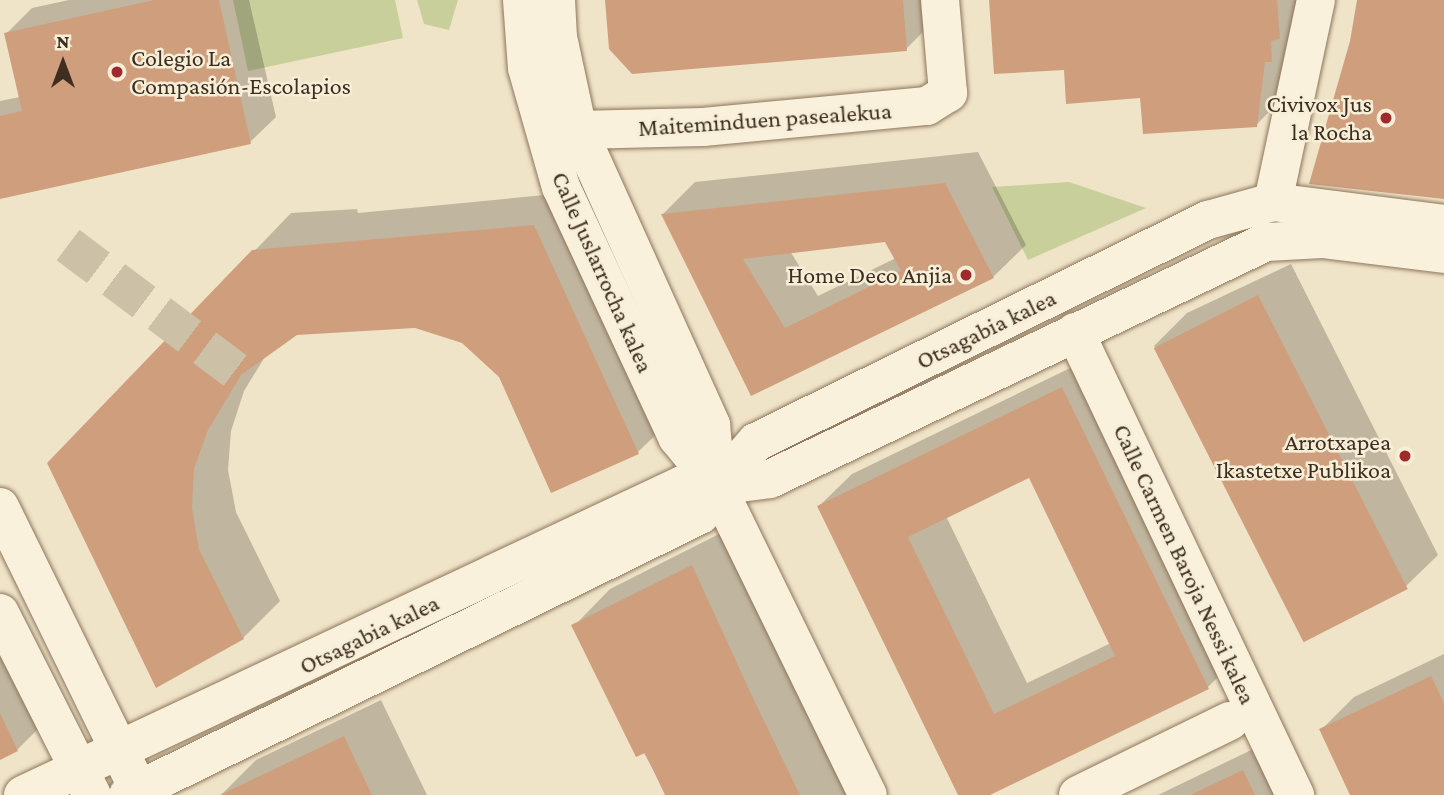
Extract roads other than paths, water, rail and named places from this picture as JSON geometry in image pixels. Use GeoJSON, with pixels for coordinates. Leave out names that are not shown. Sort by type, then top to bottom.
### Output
{"type":"FeatureCollection","features":[{"type":"Feature","properties":{"kind":"street","name":"Calle Juslarrocha kalea"},"geometry":{"type":"LineString","coordinates":[[522,0],[527,68],[561,187],[677,437],[717,486],[868,795]]}},
{"type":"Feature","properties":{"kind":"street","name":"Calle Juslarrocha kalea"},"geometry":{"type":"LineString","coordinates":[[556,0],[558,37],[578,130],[712,425],[717,486]]}},
{"type":"Feature","properties":{"kind":"street","name":"Maiteminduen pasealekua"},"geometry":{"type":"LineString","coordinates":[[578,130],[703,127],[927,106],[948,93],[940,0]]}},
{"type":"Feature","properties":{"kind":"street"},"geometry":{"type":"LineString","coordinates":[[1316,0],[1273,202],[1444,224]]}},
{"type":"Feature","properties":{"kind":"street","name":"Otsagabia kalea"},"geometry":{"type":"LineString","coordinates":[[136,793],[701,515],[717,486],[756,442],[1208,220],[1273,202]]}},
{"type":"Feature","properties":{"kind":"street","name":"Otsagabia kalea"},"geometry":{"type":"LineString","coordinates":[[23,795],[85,784],[122,752],[666,492],[682,485],[717,486],[770,479],[1266,242],[1322,239],[1444,254]]}},
{"type":"Feature","properties":{"kind":"street","name":"Calle Carmen Baroja Nessi kalea"},"geometry":{"type":"LineString","coordinates":[[1075,332],[1295,795]]}},
{"type":"Feature","properties":{"kind":"street"},"geometry":{"type":"LineString","coordinates":[[0,507],[122,752],[136,793]]}},
{"type":"Feature","properties":{"kind":"street"},"geometry":{"type":"LineString","coordinates":[[0,613],[85,784]]}},
{"type":"Feature","properties":{"kind":"street","name":"Calle Carmen Baroja Nessi kalea"},"geometry":{"type":"LineString","coordinates":[[1078,795],[1230,721]]}},
{"type":"Feature","properties":{"kind":"tunnel"},"geometry":{"type":"LineString","coordinates":[[68,245],[241,375]]}},
{"type":"Feature","properties":{"kind":"place","name":"Colegio La Compasión-Escolapios"},"geometry":{"type":"Point","coordinates":[117,72]}},
{"type":"Feature","properties":{"kind":"place","name":"Civivox Jus la Rocha"},"geometry":{"type":"Point","coordinates":[1386,118]}},
{"type":"Feature","properties":{"kind":"place","name":"Home Deco Anjia"},"geometry":{"type":"Point","coordinates":[966,275]}},
{"type":"Feature","properties":{"kind":"place","name":"Arrotxapea Ikastetxe Publikoa"},"geometry":{"type":"Point","coordinates":[1405,456]}}]}
